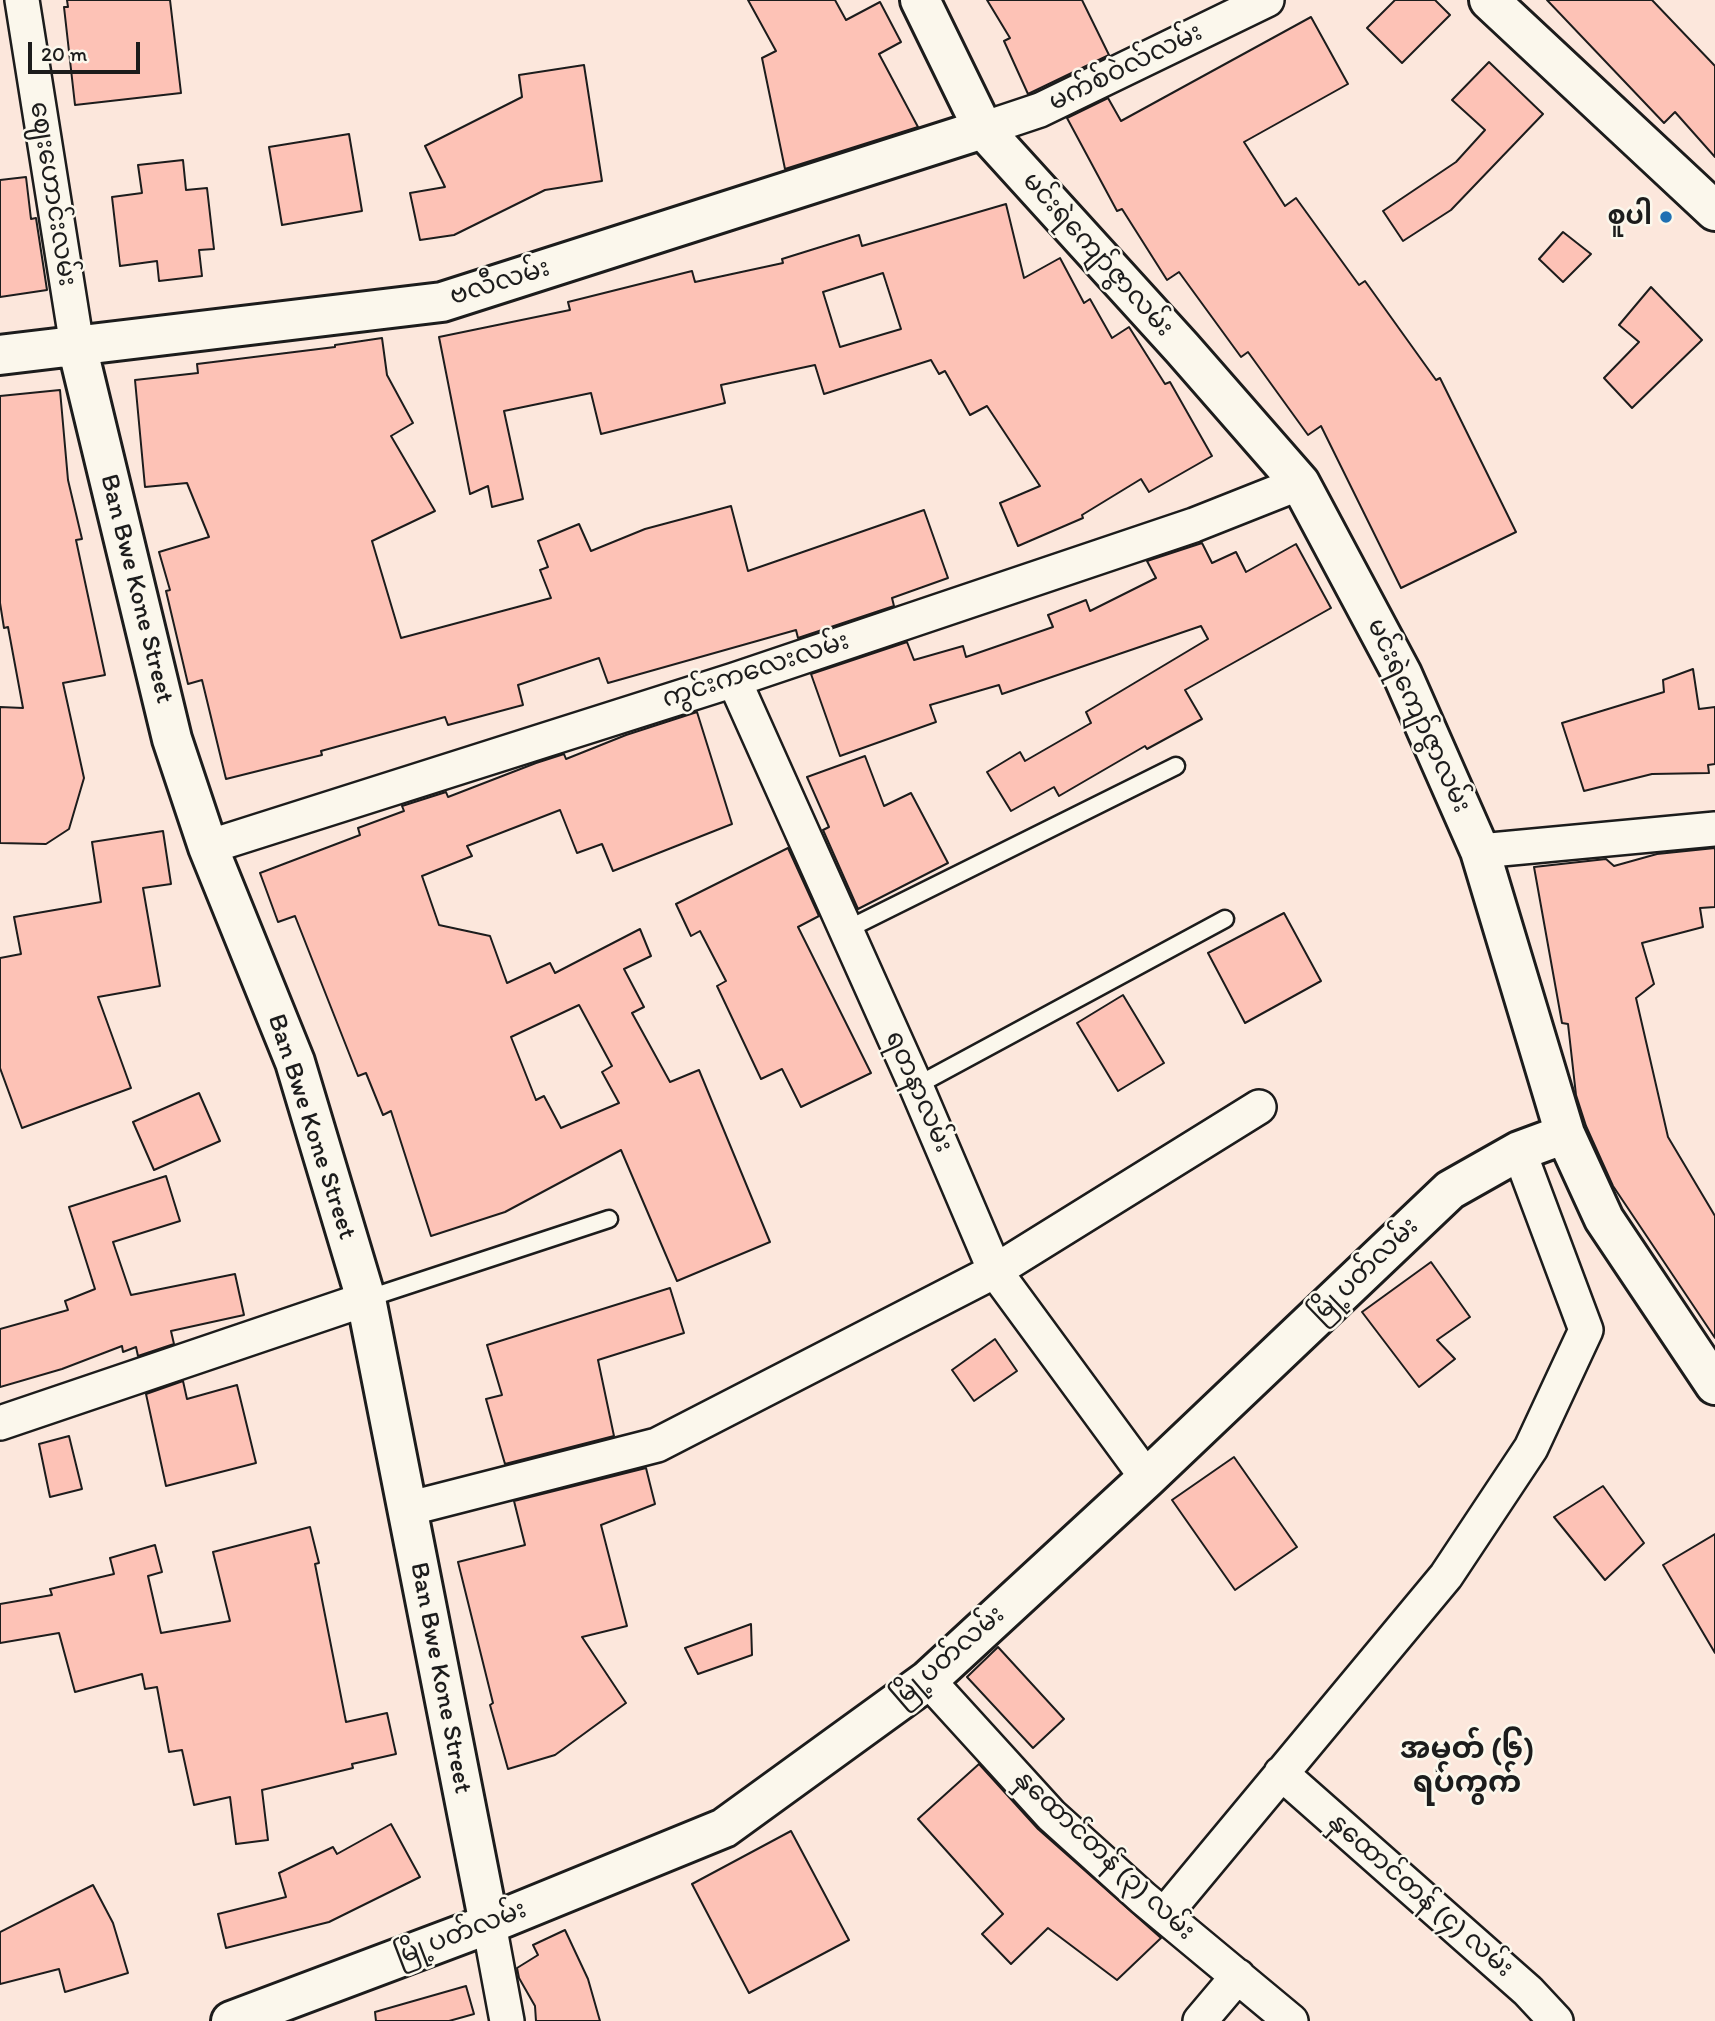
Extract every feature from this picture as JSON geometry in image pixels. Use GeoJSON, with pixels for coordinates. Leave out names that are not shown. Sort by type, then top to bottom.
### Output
{"type":"FeatureCollection","features":[{"type":"Feature","properties":{"kind":"street","name":"ဈေးဟောင်းလမ်း"},"geometry":{"type":"LineString","coordinates":[[22,0],[76,346]]}},
{"type":"Feature","properties":{"kind":"street","name":"မင်းရဲကျော်ဇွာလမ်း"},"geometry":{"type":"LineString","coordinates":[[920,0],[982,129],[1300,482],[1402,674],[1480,851],[1565,1134],[1604,1219],[1715,1385]]}},
{"type":"Feature","properties":{"kind":"street","name":"မက်စ်ဝဲလ်လမ်း"},"geometry":{"type":"LineString","coordinates":[[982,129],[1040,110],[1267,0]]}},
{"type":"Feature","properties":{"kind":"street"},"geometry":{"type":"LineString","coordinates":[[1489,0],[1715,211]]}},
{"type":"Feature","properties":{"kind":"street","name":"ဗလီလမ်း"},"geometry":{"type":"LineString","coordinates":[[0,355],[442,302],[982,129]]}},
{"type":"Feature","properties":{"kind":"street","name":"Ban Bwe Kone Street"},"geometry":{"type":"LineString","coordinates":[[76,346],[172,739],[208,847],[295,1062],[366,1299],[489,1924]]}},
{"type":"Feature","properties":{"kind":"street","name":"ကွင်းကလေးလမ်း"},"geometry":{"type":"LineString","coordinates":[[208,847],[734,680],[1194,525],[1300,482]]}},
{"type":"Feature","properties":{"kind":"street","name":"ရတနာလမ်း"},"geometry":{"type":"LineString","coordinates":[[734,680],[916,1086],[996,1272],[1147,1478]]}},
{"type":"Feature","properties":{"kind":"street"},"geometry":{"type":"LineString","coordinates":[[1480,851],[1715,829]]}},
{"type":"Feature","properties":{"kind":"street"},"geometry":{"type":"LineString","coordinates":[[407,1509],[657,1445],[996,1272],[1259,1107]]}},
{"type":"Feature","properties":{"kind":"street","name":"မြို့ပတ်လမ်း"},"geometry":{"type":"LineString","coordinates":[[231,2021],[489,1924],[724,1828],[928,1680],[1147,1478],[1450,1190],[1519,1151],[1565,1134]]}},
{"type":"Feature","properties":{"kind":"street"},"geometry":{"type":"LineString","coordinates":[[1164,1915],[1446,1576],[1531,1447],[1586,1330],[1519,1151]]}},
{"type":"Feature","properties":{"kind":"street"},"geometry":{"type":"LineString","coordinates":[[0,1423],[366,1299]]}},
{"type":"Feature","properties":{"kind":"street","name":"နှထောင်တန် (၃) လမ်း"},"geometry":{"type":"LineString","coordinates":[[928,1680],[1051,1815],[1143,1898],[1291,2021]]}},
{"type":"Feature","properties":{"kind":"street","name":"နှထောင်တန် (၄) လမ်း"},"geometry":{"type":"LineString","coordinates":[[1281,1773],[1528,1991],[1556,2021]]}},
{"type":"Feature","properties":{"kind":"street"},"geometry":{"type":"LineString","coordinates":[[489,1924],[507,2021]]}},
{"type":"Feature","properties":{"kind":"street"},"geometry":{"type":"LineString","coordinates":[[1200,2021],[1238,1976]]}},
{"type":"Feature","properties":{"kind":"lane"},"geometry":{"type":"LineString","coordinates":[[846,929],[1175,765]]}},
{"type":"Feature","properties":{"kind":"lane"},"geometry":{"type":"LineString","coordinates":[[916,1086],[1225,919]]}},
{"type":"Feature","properties":{"kind":"lane"},"geometry":{"type":"LineString","coordinates":[[366,1299],[609,1219]]}},
{"type":"Feature","properties":{"kind":"building"},"geometry":{"type":"Polygon","coordinates":[[[67,0],[170,0],[181,93],[75,105],[64,7],[68,7],[67,0]]]}},
{"type":"Feature","properties":{"kind":"building"},"geometry":{"type":"Polygon","coordinates":[[[748,0],[835,0],[846,20],[880,2],[901,42],[879,54],[918,127],[785,169],[762,58],[776,51],[748,0]]]}},
{"type":"Feature","properties":{"kind":"building"},"geometry":{"type":"Polygon","coordinates":[[[987,0],[1082,0],[1109,55],[1028,94],[1004,41],[1010,38],[987,0]]]}},
{"type":"Feature","properties":{"kind":"building"},"geometry":{"type":"Polygon","coordinates":[[[1395,0],[1435,0],[1450,15],[1402,63],[1367,28],[1395,0]]]}},
{"type":"Feature","properties":{"kind":"building"},"geometry":{"type":"Polygon","coordinates":[[[1547,0],[1652,0],[1715,66],[1715,157],[1675,112],[1664,123],[1547,0]]]}},
{"type":"Feature","properties":{"kind":"building"},"geometry":{"type":"Polygon","coordinates":[[[1311,17],[1348,84],[1244,142],[1285,206],[1296,198],[1359,285],[1365,281],[1436,380],[1440,378],[1516,532],[1401,588],[1321,426],[1308,435],[1248,352],[1241,357],[1179,272],[1167,280],[1122,209],[1117,211],[1067,118],[1108,98],[1121,121],[1311,17]]]}},
{"type":"Feature","properties":{"kind":"building"},"geometry":{"type":"Polygon","coordinates":[[[1489,62],[1543,114],[1451,210],[1403,241],[1383,211],[1456,162],[1485,130],[1452,100],[1489,62]]]}},
{"type":"Feature","properties":{"kind":"building"},"geometry":{"type":"Polygon","coordinates":[[[584,65],[602,181],[545,190],[454,235],[420,240],[410,193],[445,187],[425,146],[522,97],[519,75],[584,65]]]}},
{"type":"Feature","properties":{"kind":"building"},"geometry":{"type":"Polygon","coordinates":[[[349,134],[362,211],[282,225],[269,147],[349,134]]]}},
{"type":"Feature","properties":{"kind":"building"},"geometry":{"type":"Polygon","coordinates":[[[183,160],[186,190],[207,188],[214,249],[199,250],[202,276],[159,281],[157,261],[120,266],[112,197],[142,193],[138,165],[183,160]]]}},
{"type":"Feature","properties":{"kind":"building"},"geometry":{"type":"Polygon","coordinates":[[[26,177],[31,219],[36,218],[47,290],[0,297],[0,180],[26,177]]]}},
{"type":"Feature","properties":{"kind":"building"},"geometry":{"type":"Polygon","coordinates":[[[1006,204],[1024,278],[1060,258],[1084,303],[1090,299],[1112,338],[1129,327],[1165,384],[1170,382],[1212,456],[1149,492],[1141,479],[1082,515],[1083,518],[1018,546],[1000,503],[1040,486],[987,406],[970,415],[945,371],[939,374],[931,360],[824,394],[815,365],[721,385],[725,403],[601,434],[591,393],[504,411],[523,499],[492,507],[488,486],[470,494],[439,337],[570,310],[568,302],[692,271],[695,282],[783,263],[782,259],[859,235],[862,246],[1006,204]],[[883,273],[823,292],[840,347],[901,329],[883,273]]]}},
{"type":"Feature","properties":{"kind":"building"},"geometry":{"type":"Polygon","coordinates":[[[1563,232],[1591,254],[1563,282],[1539,259],[1563,232]]]}},
{"type":"Feature","properties":{"kind":"building"},"geometry":{"type":"Polygon","coordinates":[[[1651,287],[1702,340],[1632,408],[1604,378],[1639,342],[1619,325],[1651,287]]]}},
{"type":"Feature","properties":{"kind":"building"},"geometry":{"type":"Polygon","coordinates":[[[382,338],[387,375],[413,423],[391,436],[435,511],[372,541],[401,638],[551,598],[540,570],[548,567],[538,541],[579,524],[591,551],[645,529],[731,506],[748,571],[924,510],[948,578],[892,598],[894,606],[798,638],[796,630],[608,683],[599,658],[518,685],[523,705],[448,725],[445,717],[321,751],[322,755],[226,779],[202,680],[188,684],[166,591],[170,590],[159,552],[209,537],[187,483],[145,487],[135,380],[198,373],[197,364],[335,347],[382,338]]]}},
{"type":"Feature","properties":{"kind":"building"},"geometry":{"type":"Polygon","coordinates":[[[60,390],[68,480],[82,539],[76,540],[105,675],[63,683],[84,778],[69,829],[46,844],[0,843],[0,707],[23,708],[8,627],[4,628],[0,603],[0,396],[60,390]]]}},
{"type":"Feature","properties":{"kind":"building"},"geometry":{"type":"Polygon","coordinates":[[[1202,543],[1212,563],[1236,552],[1246,572],[1296,544],[1331,608],[1185,690],[1202,719],[1147,749],[1145,746],[1059,796],[1054,787],[1011,811],[987,772],[1020,752],[1025,761],[1091,723],[1086,712],[1208,639],[1201,626],[1002,694],[999,685],[930,705],[936,722],[840,756],[811,674],[907,642],[914,660],[963,646],[966,657],[1053,627],[1048,615],[1086,600],[1090,611],[1156,578],[1147,561],[1202,543]]]}},
{"type":"Feature","properties":{"kind":"building"},"geometry":{"type":"Polygon","coordinates":[[[1693,669],[1699,709],[1715,707],[1715,764],[1708,765],[1709,773],[1652,774],[1584,791],[1562,723],[1664,692],[1663,680],[1693,669]]]}},
{"type":"Feature","properties":{"kind":"building"},"geometry":{"type":"Polygon","coordinates":[[[697,712],[732,824],[613,871],[602,844],[577,853],[560,810],[467,846],[472,856],[422,876],[439,925],[490,936],[507,983],[550,963],[555,973],[640,929],[651,956],[624,969],[644,1007],[632,1013],[670,1082],[699,1070],[770,1242],[677,1281],[621,1150],[505,1212],[431,1236],[391,1111],[383,1115],[366,1073],[358,1076],[295,916],[278,922],[260,873],[360,835],[358,828],[404,811],[402,806],[446,792],[448,797],[536,763],[564,754],[566,759],[626,735],[697,712]],[[579,1005],[511,1037],[536,1100],[544,1096],[561,1128],[619,1103],[602,1072],[612,1066],[579,1005]]]}},
{"type":"Feature","properties":{"kind":"building"},"geometry":{"type":"Polygon","coordinates":[[[865,756],[884,806],[911,793],[948,863],[858,909],[823,830],[829,827],[807,777],[865,756]]]}},
{"type":"Feature","properties":{"kind":"building"},"geometry":{"type":"Polygon","coordinates":[[[163,831],[171,884],[143,888],[160,986],[98,997],[131,1088],[22,1128],[0,1068],[0,958],[21,954],[14,917],[101,902],[92,842],[163,831]]]}},
{"type":"Feature","properties":{"kind":"building"},"geometry":{"type":"Polygon","coordinates":[[[788,848],[819,916],[798,927],[871,1073],[801,1107],[782,1069],[761,1079],[717,986],[726,981],[700,931],[691,936],[676,904],[788,848]]]}},
{"type":"Feature","properties":{"kind":"building"},"geometry":{"type":"Polygon","coordinates":[[[1715,848],[1715,907],[1700,908],[1703,927],[1642,943],[1654,984],[1636,998],[1668,1137],[1715,1216],[1715,1338],[1613,1186],[1586,1126],[1576,1095],[1568,1024],[1562,1023],[1534,867],[1606,859],[1614,866],[1657,854],[1715,848]]]}},
{"type":"Feature","properties":{"kind":"building"},"geometry":{"type":"Polygon","coordinates":[[[1284,913],[1321,981],[1245,1023],[1208,953],[1284,913]]]}},
{"type":"Feature","properties":{"kind":"building"},"geometry":{"type":"Polygon","coordinates":[[[1123,995],[1164,1063],[1118,1091],[1077,1023],[1123,995]]]}},
{"type":"Feature","properties":{"kind":"building"},"geometry":{"type":"Polygon","coordinates":[[[199,1093],[220,1141],[154,1170],[133,1122],[199,1093]]]}},
{"type":"Feature","properties":{"kind":"building"},"geometry":{"type":"Polygon","coordinates":[[[166,1176],[180,1221],[113,1242],[131,1295],[235,1274],[244,1315],[171,1331],[174,1344],[138,1356],[136,1347],[123,1352],[122,1346],[62,1369],[0,1387],[0,1329],[68,1310],[65,1301],[95,1289],[69,1207],[166,1176]]]}},
{"type":"Feature","properties":{"kind":"building"},"geometry":{"type":"Polygon","coordinates":[[[1431,1262],[1470,1317],[1437,1340],[1455,1359],[1419,1387],[1362,1312],[1431,1262]]]}},
{"type":"Feature","properties":{"kind":"building"},"geometry":{"type":"Polygon","coordinates":[[[670,1288],[684,1333],[598,1360],[614,1436],[505,1464],[486,1399],[502,1395],[487,1345],[670,1288]]]}},
{"type":"Feature","properties":{"kind":"building"},"geometry":{"type":"Polygon","coordinates":[[[995,1339],[1017,1371],[974,1401],[952,1370],[995,1339]]]}},
{"type":"Feature","properties":{"kind":"building"},"geometry":{"type":"Polygon","coordinates":[[[183,1381],[187,1399],[237,1385],[256,1463],[166,1486],[146,1394],[183,1381]]]}},
{"type":"Feature","properties":{"kind":"building"},"geometry":{"type":"Polygon","coordinates":[[[69,1436],[82,1489],[50,1497],[39,1444],[69,1436]]]}},
{"type":"Feature","properties":{"kind":"building"},"geometry":{"type":"Polygon","coordinates":[[[1234,1457],[1297,1547],[1235,1590],[1172,1500],[1234,1457]]]}},
{"type":"Feature","properties":{"kind":"building"},"geometry":{"type":"Polygon","coordinates":[[[646,1468],[655,1504],[601,1525],[627,1626],[582,1637],[626,1703],[555,1755],[508,1769],[490,1705],[493,1703],[458,1562],[525,1545],[514,1501],[646,1468]]]}},
{"type":"Feature","properties":{"kind":"building"},"geometry":{"type":"Polygon","coordinates":[[[1603,1486],[1644,1543],[1605,1580],[1554,1517],[1603,1486]]]}},
{"type":"Feature","properties":{"kind":"building"},"geometry":{"type":"Polygon","coordinates":[[[310,1527],[319,1563],[315,1564],[346,1722],[387,1713],[396,1754],[352,1764],[353,1768],[262,1790],[268,1840],[236,1844],[230,1797],[194,1805],[182,1750],[169,1752],[157,1687],[145,1689],[142,1674],[75,1692],[59,1633],[0,1643],[0,1604],[52,1595],[50,1589],[114,1574],[110,1558],[155,1545],[162,1572],[148,1576],[161,1633],[230,1621],[213,1552],[310,1527]]]}},
{"type":"Feature","properties":{"kind":"building"},"geometry":{"type":"Polygon","coordinates":[[[1715,1534],[1715,1653],[1663,1565],[1715,1534]]]}},
{"type":"Feature","properties":{"kind":"building"},"geometry":{"type":"Polygon","coordinates":[[[751,1624],[752,1655],[698,1674],[685,1648],[751,1624]]]}},
{"type":"Feature","properties":{"kind":"building"},"geometry":{"type":"Polygon","coordinates":[[[998,1647],[1064,1719],[1033,1748],[967,1677],[998,1647]]]}},
{"type":"Feature","properties":{"kind":"building"},"geometry":{"type":"Polygon","coordinates":[[[979,1764],[1038,1829],[1161,1938],[1117,1980],[1048,1928],[1011,1964],[982,1934],[1003,1914],[918,1819],[979,1764]]]}},
{"type":"Feature","properties":{"kind":"building"},"geometry":{"type":"Polygon","coordinates":[[[391,1824],[420,1877],[329,1922],[226,1948],[218,1914],[286,1897],[279,1873],[333,1847],[337,1854],[391,1824]]]}},
{"type":"Feature","properties":{"kind":"building"},"geometry":{"type":"Polygon","coordinates":[[[791,1831],[849,1940],[749,1993],[692,1884],[791,1831]]]}},
{"type":"Feature","properties":{"kind":"building"},"geometry":{"type":"Polygon","coordinates":[[[93,1885],[113,1923],[128,1973],[65,1992],[59,1969],[0,1984],[0,1932],[93,1885]]]}},
{"type":"Feature","properties":{"kind":"building"},"geometry":{"type":"Polygon","coordinates":[[[565,1930],[588,1979],[600,2021],[536,2021],[535,2006],[519,1978],[517,1968],[538,1955],[533,1945],[565,1930]]]}},
{"type":"Feature","properties":{"kind":"building"},"geometry":{"type":"Polygon","coordinates":[[[466,1986],[474,2014],[449,2021],[376,2021],[375,2012],[466,1986]]]}},
{"type":"Feature","properties":{"kind":"place","name":"စူပါ"},"geometry":{"type":"Point","coordinates":[1666,217]}},
{"type":"Feature","properties":{"kind":"district","name":"အမှတ် (၆) ရပ်ကွက်"},"geometry":{"type":"Point","coordinates":[1467,1767]}}]}
